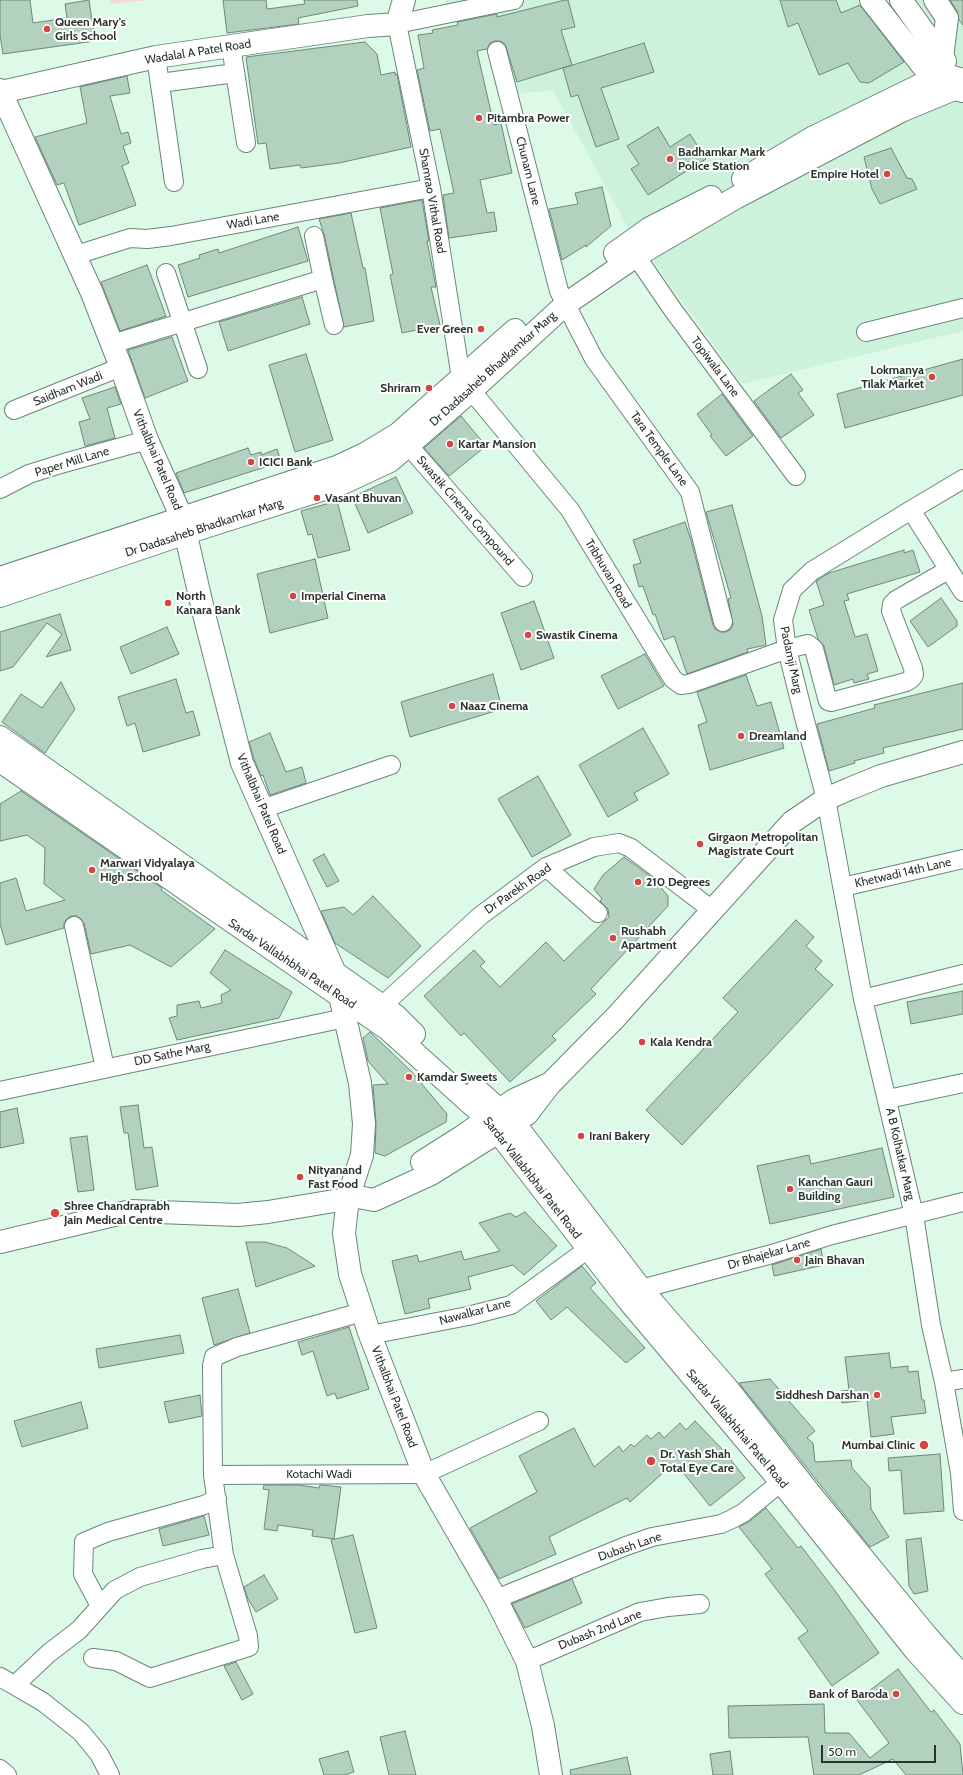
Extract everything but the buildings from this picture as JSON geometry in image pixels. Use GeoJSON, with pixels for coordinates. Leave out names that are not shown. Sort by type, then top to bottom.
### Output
{"type":"FeatureCollection","features":[{"type":"Feature","properties":{"kind":"main road"},"geometry":{"type":"LineString","coordinates":[[397,24],[404,0]]}},
{"type":"Feature","properties":{"kind":"main road"},"geometry":{"type":"LineString","coordinates":[[871,0],[951,76]]}},
{"type":"Feature","properties":{"kind":"main road"},"geometry":{"type":"LineString","coordinates":[[901,0],[951,76]]}},
{"type":"Feature","properties":{"kind":"main road"},"geometry":{"type":"LineString","coordinates":[[935,0],[947,18],[951,76]]}},
{"type":"Feature","properties":{"kind":"main road","name":"Wadalal A Patel Road"},"geometry":{"type":"LineString","coordinates":[[0,91],[156,57],[368,26],[397,24]]}},
{"type":"Feature","properties":{"kind":"main road","name":"Dr Dadasaheb Bhadkamkar Marg"},"geometry":{"type":"LineString","coordinates":[[563,298],[737,198],[894,115],[951,76]]}},
{"type":"Feature","properties":{"kind":"main road","name":"Dr Dadasaheb Bhadkamkar Marg"},"geometry":{"type":"LineString","coordinates":[[0,578],[343,483],[390,461],[408,445],[466,384],[563,298],[650,228],[732,186],[812,138],[951,76]]}},
{"type":"Feature","properties":{"kind":"main road","name":"Vithalbhai Patel Road"},"geometry":{"type":"LineString","coordinates":[[0,91],[76,255],[121,367],[147,440],[184,526],[204,614],[242,763],[336,974]]}},
{"type":"Feature","properties":{"kind":"main road","name":"Dr Dadasaheb Bhadkamkar Marg"},"geometry":{"type":"LineString","coordinates":[[0,596],[337,467],[365,454],[398,434],[466,384]]}},
{"type":"Feature","properties":{"kind":"main road","name":"Sardar Vallabhbhai Patel Road"},"geometry":{"type":"LineString","coordinates":[[0,737],[396,1016],[446,1064],[500,1121],[781,1482],[915,1650],[963,1703]]}},
{"type":"Feature","properties":{"kind":"main road"},"geometry":{"type":"LineString","coordinates":[[0,1242],[131,1211],[238,1215],[268,1212],[353,1198],[370,1187],[427,1167],[500,1121],[528,1114],[550,1084],[616,1017],[792,822],[826,799],[881,776],[963,752]]}},
{"type":"Feature","properties":{"kind":"main road","name":"Sardar Vallabhbhai Patel Road"},"geometry":{"type":"LineString","coordinates":[[4,767],[389,1030],[500,1121],[588,1249],[635,1294],[727,1388],[867,1563],[926,1635],[963,1677]]}},
{"type":"Feature","properties":{"kind":"main road","name":"Vithalbhai Patel Road"},"geometry":{"type":"LineString","coordinates":[[340,996],[360,1083],[364,1124],[362,1155],[344,1233],[350,1274],[370,1335],[424,1474],[496,1599],[527,1661],[543,1726],[551,1775]]}},
{"type":"Feature","properties":{"kind":"street"},"geometry":{"type":"LineString","coordinates":[[397,24],[513,0]]}},
{"type":"Feature","properties":{"kind":"street","name":"Shamrao Vithal Road"},"geometry":{"type":"LineString","coordinates":[[397,24],[431,188],[466,384]]}},
{"type":"Feature","properties":{"kind":"street"},"geometry":{"type":"LineString","coordinates":[[231,46],[246,143]]}},
{"type":"Feature","properties":{"kind":"street","name":"Chunam Lane"},"geometry":{"type":"LineString","coordinates":[[498,51],[563,298]]}},
{"type":"Feature","properties":{"kind":"street"},"geometry":{"type":"LineString","coordinates":[[156,57],[174,182]]}},
{"type":"Feature","properties":{"kind":"street"},"geometry":{"type":"LineString","coordinates":[[160,83],[235,73]]}},
{"type":"Feature","properties":{"kind":"street","name":"Wadi Lane"},"geometry":{"type":"LineString","coordinates":[[76,255],[130,238],[147,239],[171,236],[431,188]]}},
{"type":"Feature","properties":{"kind":"street"},"geometry":{"type":"LineString","coordinates":[[314,236],[334,325]]}},
{"type":"Feature","properties":{"kind":"street","name":"Topiwala Lane"},"geometry":{"type":"LineString","coordinates":[[636,256],[673,310],[796,476]]}},
{"type":"Feature","properties":{"kind":"street"},"geometry":{"type":"LineString","coordinates":[[166,273],[198,370]]}},
{"type":"Feature","properties":{"kind":"street"},"geometry":{"type":"LineString","coordinates":[[112,344],[323,279]]}},
{"type":"Feature","properties":{"kind":"street","name":"Tara Temple Lane"},"geometry":{"type":"LineString","coordinates":[[563,298],[594,359],[690,492],[722,622]]}},
{"type":"Feature","properties":{"kind":"street"},"geometry":{"type":"LineString","coordinates":[[866,332],[963,308]]}},
{"type":"Feature","properties":{"kind":"street","name":"Saidham Wadi"},"geometry":{"type":"LineString","coordinates":[[14,410],[121,367]]}},
{"type":"Feature","properties":{"kind":"street","name":"Tribhuvan Road"},"geometry":{"type":"LineString","coordinates":[[466,384],[570,510],[673,679],[681,685],[690,684],[787,649],[808,644],[814,649],[827,698],[831,702],[911,680],[914,675],[913,668],[892,611],[892,604],[896,600],[948,570]]}},
{"type":"Feature","properties":{"kind":"street","name":"Paper Mill Lane"},"geometry":{"type":"LineString","coordinates":[[0,489],[29,474],[64,462],[147,440]]}},
{"type":"Feature","properties":{"kind":"street","name":"Swastik Cinema Compound"},"geometry":{"type":"LineString","coordinates":[[408,445],[523,578]]}},
{"type":"Feature","properties":{"kind":"street","name":"Padamji Marg"},"geometry":{"type":"LineString","coordinates":[[826,799],[787,649],[783,620],[792,590],[812,571],[963,479]]}},
{"type":"Feature","properties":{"kind":"street"},"geometry":{"type":"LineString","coordinates":[[911,510],[963,592]]}},
{"type":"Feature","properties":{"kind":"street"},"geometry":{"type":"LineString","coordinates":[[262,809],[391,765]]}},
{"type":"Feature","properties":{"kind":"street","name":"A B Kolhatkar Marg"},"geometry":{"type":"LineString","coordinates":[[826,799],[863,999],[888,1099],[914,1215],[931,1325],[962,1473],[963,1511]]}},
{"type":"Feature","properties":{"kind":"street","name":"Dr Parekh Road"},"geometry":{"type":"LineString","coordinates":[[382,1006],[480,916],[546,867],[594,847],[619,843],[631,848],[712,910]]}},
{"type":"Feature","properties":{"kind":"street","name":"Khetwadi 14th Lane"},"geometry":{"type":"LineString","coordinates":[[843,887],[963,860]]}},
{"type":"Feature","properties":{"kind":"street"},"geometry":{"type":"LineString","coordinates":[[546,867],[598,913]]}},
{"type":"Feature","properties":{"kind":"street"},"geometry":{"type":"LineString","coordinates":[[74,926],[105,1068]]}},
{"type":"Feature","properties":{"kind":"street"},"geometry":{"type":"LineString","coordinates":[[863,999],[963,974]]}},
{"type":"Feature","properties":{"kind":"street","name":"DD Sathe Marg"},"geometry":{"type":"LineString","coordinates":[[0,1091],[345,1018]]}},
{"type":"Feature","properties":{"kind":"street"},"geometry":{"type":"LineString","coordinates":[[888,1099],[963,1084]]}},
{"type":"Feature","properties":{"kind":"street","name":"Dr Bhajekar Lane"},"geometry":{"type":"LineString","coordinates":[[635,1294],[832,1235],[963,1202]]}},
{"type":"Feature","properties":{"kind":"street","name":"Nawalkar Lane"},"geometry":{"type":"LineString","coordinates":[[370,1335],[468,1316],[511,1305],[588,1249]]}},
{"type":"Feature","properties":{"kind":"street"},"geometry":{"type":"LineString","coordinates":[[93,1658],[116,1661],[150,1678],[249,1646],[248,1636],[224,1555],[213,1474],[212,1366],[214,1357],[237,1347],[362,1312]]}},
{"type":"Feature","properties":{"kind":"street"},"geometry":{"type":"LineString","coordinates":[[944,1382],[963,1379]]}},
{"type":"Feature","properties":{"kind":"street"},"geometry":{"type":"LineString","coordinates":[[424,1474],[539,1421]]}},
{"type":"Feature","properties":{"kind":"street","name":"Kotachi Wadi"},"geometry":{"type":"LineString","coordinates":[[213,1474],[424,1474]]}},
{"type":"Feature","properties":{"kind":"street","name":"Dubash Lane"},"geometry":{"type":"LineString","coordinates":[[496,1599],[618,1549],[652,1537],[721,1524],[732,1519],[781,1482]]}},
{"type":"Feature","properties":{"kind":"street"},"geometry":{"type":"LineString","coordinates":[[100,1606],[83,1574],[84,1542],[108,1532],[204,1505],[217,1499]]}},
{"type":"Feature","properties":{"kind":"street"},"geometry":{"type":"LineString","coordinates":[[110,1775],[99,1754],[81,1732],[43,1702],[7,1681],[49,1653],[79,1630],[115,1590],[140,1577],[202,1559],[224,1555]]}},
{"type":"Feature","properties":{"kind":"street","name":"Dubash 2nd Lane"},"geometry":{"type":"LineString","coordinates":[[527,1661],[640,1612],[668,1607],[700,1604]]}},
{"type":"Feature","properties":{"kind":"street"},"geometry":{"type":"LineString","coordinates":[[0,1769],[7,1775]]}},
{"type":"Feature","properties":{"kind":"shaded area"},"geometry":{"type":"Polygon","coordinates":[[[110,0],[149,0],[111,4],[110,0]]]}},
{"type":"Feature","properties":{"kind":"shaded area"},"geometry":{"type":"Polygon","coordinates":[[[445,0],[963,0],[963,331],[742,384],[627,226],[553,90],[500,96],[475,14],[447,14],[445,0]]]}},
{"type":"Feature","properties":{"kind":"place","name":"Queen Mary's Girls School"},"geometry":{"type":"Point","coordinates":[47,29]}},
{"type":"Feature","properties":{"kind":"place","name":"Pitambra Power"},"geometry":{"type":"Point","coordinates":[479,118]}},
{"type":"Feature","properties":{"kind":"place","name":"Badhamkar Mark Police Station"},"geometry":{"type":"Point","coordinates":[670,159]}},
{"type":"Feature","properties":{"kind":"place","name":"Empire Hotel"},"geometry":{"type":"Point","coordinates":[887,174]}},
{"type":"Feature","properties":{"kind":"place","name":"Ever Green"},"geometry":{"type":"Point","coordinates":[481,329]}},
{"type":"Feature","properties":{"kind":"place","name":"Lokmanya Tilak Market"},"geometry":{"type":"Point","coordinates":[932,377]}},
{"type":"Feature","properties":{"kind":"place","name":"Shriram"},"geometry":{"type":"Point","coordinates":[429,388]}},
{"type":"Feature","properties":{"kind":"place","name":"Kartar Mansion"},"geometry":{"type":"Point","coordinates":[450,444]}},
{"type":"Feature","properties":{"kind":"place","name":"ICICI Bank"},"geometry":{"type":"Point","coordinates":[251,462]}},
{"type":"Feature","properties":{"kind":"place","name":"Vasant Bhuvan"},"geometry":{"type":"Point","coordinates":[317,498]}},
{"type":"Feature","properties":{"kind":"place","name":"Imperial Cinema"},"geometry":{"type":"Point","coordinates":[293,596]}},
{"type":"Feature","properties":{"kind":"place","name":"North Kanara Bank"},"geometry":{"type":"Point","coordinates":[168,603]}},
{"type":"Feature","properties":{"kind":"place","name":"Swastik Cinema"},"geometry":{"type":"Point","coordinates":[528,635]}},
{"type":"Feature","properties":{"kind":"place","name":"Naaz Cinema"},"geometry":{"type":"Point","coordinates":[452,706]}},
{"type":"Feature","properties":{"kind":"place","name":"Dreamland"},"geometry":{"type":"Point","coordinates":[741,736]}},
{"type":"Feature","properties":{"kind":"place","name":"Girgaon Metropolitan Magistrate Court"},"geometry":{"type":"Point","coordinates":[700,844]}},
{"type":"Feature","properties":{"kind":"place","name":"Marwari Vidyalaya High School"},"geometry":{"type":"Point","coordinates":[92,870]}},
{"type":"Feature","properties":{"kind":"place","name":"210 Degrees"},"geometry":{"type":"Point","coordinates":[638,882]}},
{"type":"Feature","properties":{"kind":"place","name":"Rushabh Apartment"},"geometry":{"type":"Point","coordinates":[613,938]}},
{"type":"Feature","properties":{"kind":"place","name":"Kala Kendra"},"geometry":{"type":"Point","coordinates":[642,1042]}},
{"type":"Feature","properties":{"kind":"place","name":"Kamdar Sweets"},"geometry":{"type":"Point","coordinates":[409,1077]}},
{"type":"Feature","properties":{"kind":"place","name":"Irani Bakery"},"geometry":{"type":"Point","coordinates":[581,1136]}},
{"type":"Feature","properties":{"kind":"place","name":"Nityanand Fast Food"},"geometry":{"type":"Point","coordinates":[300,1177]}},
{"type":"Feature","properties":{"kind":"place","name":"Kanchan Gauri Building"},"geometry":{"type":"Point","coordinates":[790,1189]}},
{"type":"Feature","properties":{"kind":"place","name":"Shree Chandraprabh Jain Medical Centre"},"geometry":{"type":"Point","coordinates":[55,1213]}},
{"type":"Feature","properties":{"kind":"place","name":"Jain Bhavan"},"geometry":{"type":"Point","coordinates":[797,1260]}},
{"type":"Feature","properties":{"kind":"place","name":"Siddhesh Darshan"},"geometry":{"type":"Point","coordinates":[877,1395]}},
{"type":"Feature","properties":{"kind":"place","name":"Mumbai Clinic"},"geometry":{"type":"Point","coordinates":[924,1445]}},
{"type":"Feature","properties":{"kind":"place","name":"Dr. Yash Shah Total Eye Care"},"geometry":{"type":"Point","coordinates":[651,1461]}},
{"type":"Feature","properties":{"kind":"place","name":"Bank of Baroda"},"geometry":{"type":"Point","coordinates":[896,1694]}}]}
